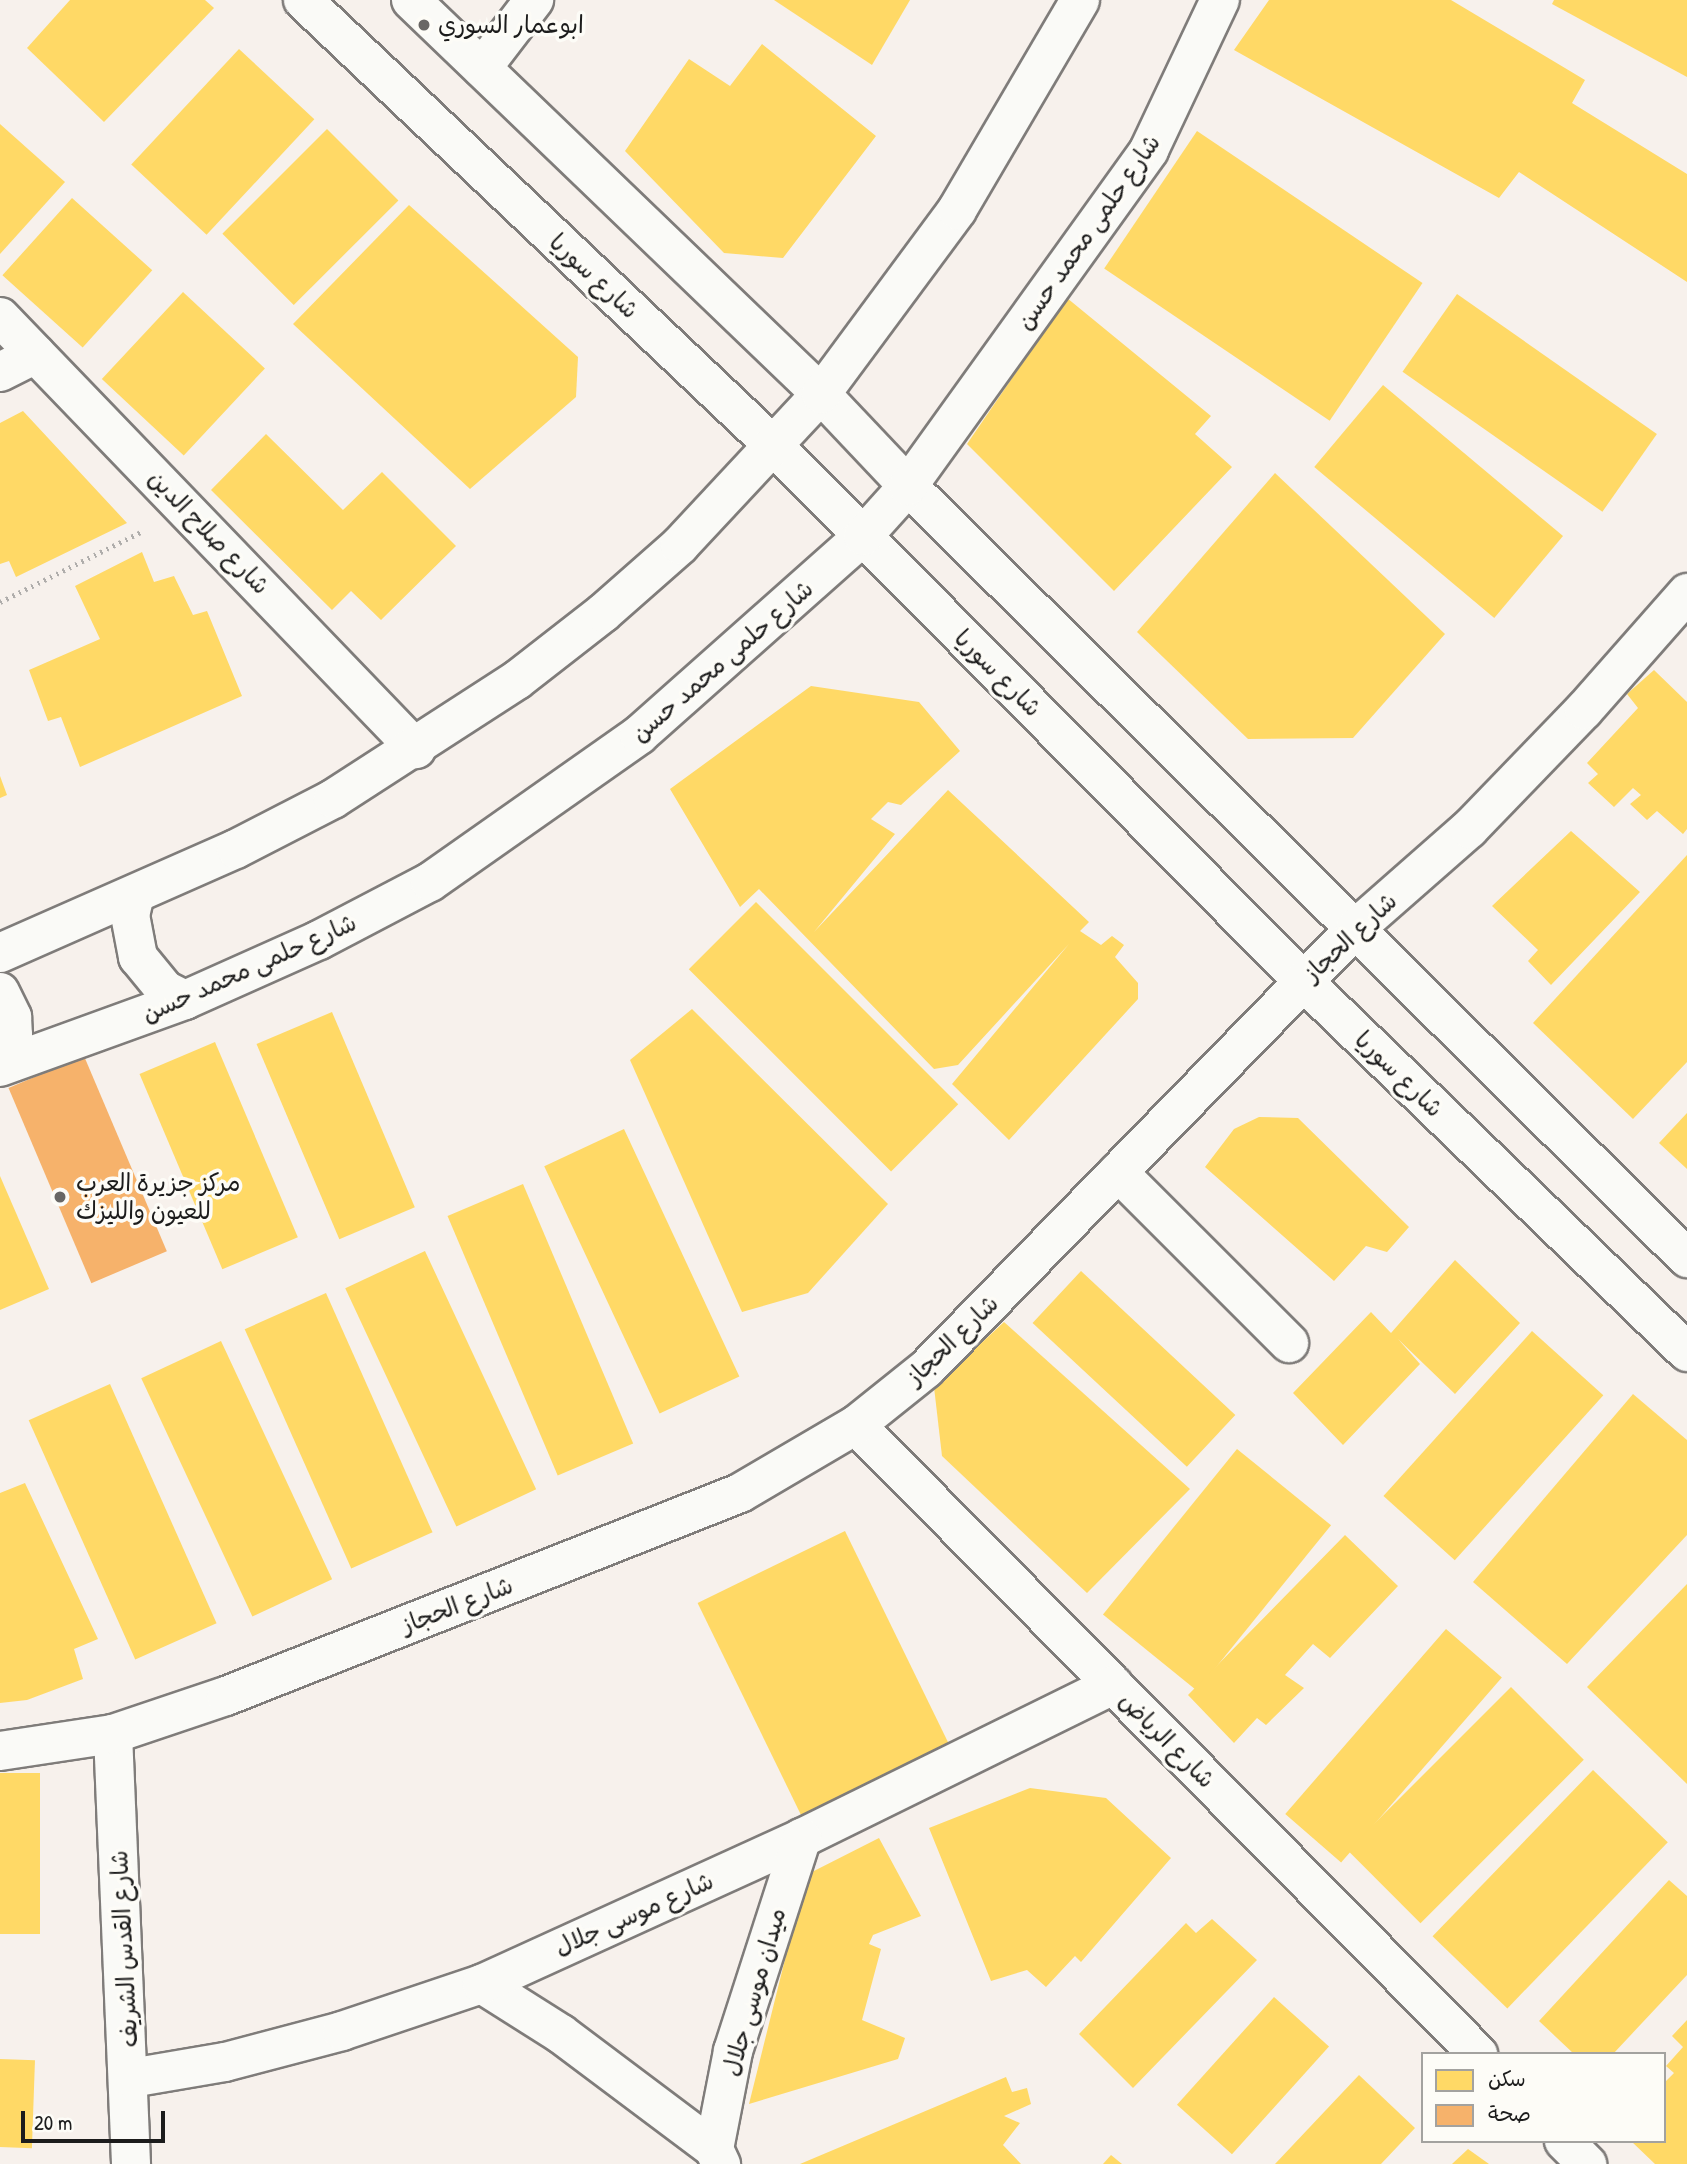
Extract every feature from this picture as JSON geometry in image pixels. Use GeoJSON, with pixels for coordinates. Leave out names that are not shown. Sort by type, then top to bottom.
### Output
{"type":"FeatureCollection","features":[{"type":"Feature","properties":{"kind":"street","name":"شارع سوريا"},"geometry":{"type":"LineString","coordinates":[[303,0],[775,447],[1303,981],[1687,1352]]}},
{"type":"Feature","properties":{"kind":"street"},"geometry":{"type":"LineString","coordinates":[[411,0],[821,394],[908,486],[1687,1258]]}},
{"type":"Feature","properties":{"kind":"street"},"geometry":{"type":"LineString","coordinates":[[482,68],[534,0]]}},
{"type":"Feature","properties":{"kind":"street"},"geometry":{"type":"LineString","coordinates":[[0,953],[135,894],[309,812],[416,749],[517,680],[603,613],[680,545],[775,447],[821,394],[957,210],[1080,0]]}},
{"type":"Feature","properties":{"kind":"street","name":"شارع حلمى محمد حسن"},"geometry":{"type":"LineString","coordinates":[[0,1066],[185,1000],[319,940],[429,882],[639,735],[863,536],[908,486],[1149,150],[1220,0]]}},
{"type":"Feature","properties":{"kind":"street","name":"شارع صلاح الدين"},"geometry":{"type":"LineString","coordinates":[[0,317],[416,749]]}},
{"type":"Feature","properties":{"kind":"street"},"geometry":{"type":"LineString","coordinates":[[0,372],[36,354]]}},
{"type":"Feature","properties":{"kind":"street","name":"شارع الحجاز"},"geometry":{"type":"LineString","coordinates":[[0,1751],[113,1734],[226,1696],[714,1503],[799,1461],[856,1425],[926,1369],[1355,929],[1469,829],[1584,710],[1687,593]]}},
{"type":"Feature","properties":{"kind":"street"},"geometry":{"type":"LineString","coordinates":[[135,894],[130,925],[138,957],[165,990],[185,1000]]}},
{"type":"Feature","properties":{"kind":"street"},"geometry":{"type":"LineString","coordinates":[[0,992],[12,1017],[13,1035],[0,1066]]}},
{"type":"Feature","properties":{"kind":"street"},"geometry":{"type":"LineString","coordinates":[[1118,1172],[1289,1343]]}},
{"type":"Feature","properties":{"kind":"street","name":"شارع الرياض"},"geometry":{"type":"LineString","coordinates":[[856,1425],[1476,2052]]}},
{"type":"Feature","properties":{"kind":"street","name":"شارع موسى جلال"},"geometry":{"type":"LineString","coordinates":[[131,2078],[225,2062],[342,2031],[482,1984],[802,1838],[1113,1685]]}},
{"type":"Feature","properties":{"kind":"street","name":"شارع القدس الشريف"},"geometry":{"type":"LineString","coordinates":[[113,1734],[131,2078],[131,2164]]}},
{"type":"Feature","properties":{"kind":"street","name":"ميدان موسى جلال"},"geometry":{"type":"LineString","coordinates":[[718,2157],[733,2051],[802,1838]]}},
{"type":"Feature","properties":{"kind":"street","name":"ميدان موسى جلال"},"geometry":{"type":"LineString","coordinates":[[482,1984],[561,2034],[718,2157]]}},
{"type":"Feature","properties":{"kind":"street"},"geometry":{"type":"LineString","coordinates":[[1566,2143],[1587,2164]]}},
{"type":"Feature","properties":{"kind":"path"},"geometry":{"type":"LineString","coordinates":[[0,602],[187,509]]}},
{"type":"Feature","properties":{"kind":"building: سكن"},"geometry":{"type":"Polygon","coordinates":[[[70,0],[205,0],[214,8],[104,122],[27,48],[70,0]]]}},
{"type":"Feature","properties":{"kind":"building: سكن"},"geometry":{"type":"Polygon","coordinates":[[[774,0],[910,0],[872,65],[774,0]]]}},
{"type":"Feature","properties":{"kind":"building: سكن"},"geometry":{"type":"Polygon","coordinates":[[[1269,0],[1451,0],[1585,80],[1572,103],[1687,174],[1687,282],[1519,172],[1499,198],[1234,50],[1269,0]]]}},
{"type":"Feature","properties":{"kind":"building: سكن"},"geometry":{"type":"Polygon","coordinates":[[[1554,0],[1687,0],[1687,77],[1552,4],[1554,0]]]}},
{"type":"Feature","properties":{"kind":"building: سكن"},"geometry":{"type":"Polygon","coordinates":[[[762,44],[876,136],[783,258],[724,253],[625,151],[689,59],[730,86],[762,44]]]}},
{"type":"Feature","properties":{"kind":"building: سكن"},"geometry":{"type":"Polygon","coordinates":[[[239,49],[314,119],[207,235],[131,165],[239,49]]]}},
{"type":"Feature","properties":{"kind":"building: سكن"},"geometry":{"type":"Polygon","coordinates":[[[0,124],[65,182],[0,254],[0,124]]]}},
{"type":"Feature","properties":{"kind":"building: سكن"},"geometry":{"type":"Polygon","coordinates":[[[327,129],[398,200],[294,305],[222,234],[327,129]]]}},
{"type":"Feature","properties":{"kind":"building: سكن"},"geometry":{"type":"Polygon","coordinates":[[[1197,131],[1422,283],[1330,421],[1104,269],[1197,131]]]}},
{"type":"Feature","properties":{"kind":"building: سكن"},"geometry":{"type":"Polygon","coordinates":[[[72,198],[152,270],[83,348],[2,275],[72,198]]]}},
{"type":"Feature","properties":{"kind":"building: سكن"},"geometry":{"type":"Polygon","coordinates":[[[409,205],[578,357],[576,397],[470,489],[293,324],[409,205]]]}},
{"type":"Feature","properties":{"kind":"building: سكن"},"geometry":{"type":"Polygon","coordinates":[[[183,292],[265,368],[184,455],[102,379],[183,292]]]}},
{"type":"Feature","properties":{"kind":"building: سكن"},"geometry":{"type":"Polygon","coordinates":[[[1457,294],[1657,434],[1602,512],[1403,372],[1457,294]]]}},
{"type":"Feature","properties":{"kind":"building: سكن"},"geometry":{"type":"Polygon","coordinates":[[[1067,298],[1211,416],[1195,434],[1232,467],[1114,591],[967,444],[1067,298]]]}},
{"type":"Feature","properties":{"kind":"building: سكن"},"geometry":{"type":"Polygon","coordinates":[[[1383,385],[1563,536],[1494,618],[1314,467],[1383,385]]]}},
{"type":"Feature","properties":{"kind":"building: سكن"},"geometry":{"type":"Polygon","coordinates":[[[23,411],[127,523],[16,577],[9,561],[0,564],[0,423],[23,411]]]}},
{"type":"Feature","properties":{"kind":"building: سكن"},"geometry":{"type":"Polygon","coordinates":[[[266,434],[343,510],[382,472],[456,546],[381,620],[351,591],[332,610],[211,490],[266,434]]]}},
{"type":"Feature","properties":{"kind":"building: سكن"},"geometry":{"type":"Polygon","coordinates":[[[1275,473],[1445,634],[1353,738],[1248,739],[1137,632],[1275,473]]]}},
{"type":"Feature","properties":{"kind":"building: سكن"},"geometry":{"type":"Polygon","coordinates":[[[142,552],[154,582],[174,576],[193,615],[207,611],[242,696],[80,767],[61,717],[48,721],[29,670],[100,639],[75,586],[142,552]]]}},
{"type":"Feature","properties":{"kind":"building: سكن"},"geometry":{"type":"Polygon","coordinates":[[[1654,670],[1687,702],[1687,829],[1683,834],[1657,811],[1647,820],[1630,804],[1641,795],[1633,788],[1614,807],[1588,783],[1598,774],[1587,763],[1638,708],[1627,694],[1654,670]]]}},
{"type":"Feature","properties":{"kind":"building: سكن"},"geometry":{"type":"Polygon","coordinates":[[[811,686],[919,702],[960,751],[901,805],[888,802],[871,819],[895,834],[814,932],[948,790],[1089,922],[1080,931],[1101,945],[1112,936],[1124,945],[1115,957],[1138,983],[1138,999],[1009,1140],[952,1084],[1069,944],[958,1065],[934,1069],[759,889],[740,907],[670,789],[811,686]]]}},
{"type":"Feature","properties":{"kind":"building: سكن"},"geometry":{"type":"Polygon","coordinates":[[[0,776],[7,795],[0,798],[0,776]]]}},
{"type":"Feature","properties":{"kind":"building: سكن"},"geometry":{"type":"Polygon","coordinates":[[[1571,831],[1640,892],[1551,985],[1528,961],[1538,950],[1492,906],[1571,831]]]}},
{"type":"Feature","properties":{"kind":"building: سكن"},"geometry":{"type":"Polygon","coordinates":[[[1687,855],[1687,1062],[1633,1119],[1533,1023],[1687,855]]]}},
{"type":"Feature","properties":{"kind":"building: سكن"},"geometry":{"type":"Polygon","coordinates":[[[756,902],[958,1104],[891,1171],[689,969],[756,902]]]}},
{"type":"Feature","properties":{"kind":"building: سكن"},"geometry":{"type":"Polygon","coordinates":[[[692,1009],[888,1204],[808,1293],[742,1312],[630,1060],[692,1009]]]}},
{"type":"Feature","properties":{"kind":"building: سكن"},"geometry":{"type":"Polygon","coordinates":[[[332,1012],[415,1207],[339,1239],[257,1044],[332,1012]]]}},
{"type":"Feature","properties":{"kind":"building: سكن"},"geometry":{"type":"Polygon","coordinates":[[[215,1042],[298,1237],[222,1269],[140,1074],[215,1042]]]}},
{"type":"Feature","properties":{"kind":"building: سكن"},"geometry":{"type":"Polygon","coordinates":[[[1687,1113],[1687,1169],[1659,1143],[1687,1113]]]}},
{"type":"Feature","properties":{"kind":"building: سكن"},"geometry":{"type":"Polygon","coordinates":[[[1259,1117],[1298,1118],[1409,1227],[1387,1252],[1366,1246],[1334,1281],[1205,1167],[1234,1129],[1259,1117]]]}},
{"type":"Feature","properties":{"kind":"building: سكن"},"geometry":{"type":"Polygon","coordinates":[[[624,1129],[739,1376],[660,1414],[544,1166],[624,1129]]]}},
{"type":"Feature","properties":{"kind":"building: سكن"},"geometry":{"type":"Polygon","coordinates":[[[0,1176],[49,1289],[0,1310],[0,1176]]]}},
{"type":"Feature","properties":{"kind":"building: سكن"},"geometry":{"type":"Polygon","coordinates":[[[523,1184],[633,1444],[558,1476],[448,1216],[523,1184]]]}},
{"type":"Feature","properties":{"kind":"building: سكن"},"geometry":{"type":"Polygon","coordinates":[[[425,1251],[536,1489],[456,1527],[345,1288],[425,1251]]]}},
{"type":"Feature","properties":{"kind":"building: سكن"},"geometry":{"type":"Polygon","coordinates":[[[1455,1260],[1520,1323],[1455,1394],[1398,1339],[1420,1364],[1343,1445],[1293,1393],[1371,1312],[1391,1333],[1455,1260]]]}},
{"type":"Feature","properties":{"kind":"building: سكن"},"geometry":{"type":"Polygon","coordinates":[[[1081,1271],[1235,1415],[1187,1467],[1033,1323],[1081,1271]]]}},
{"type":"Feature","properties":{"kind":"building: سكن"},"geometry":{"type":"Polygon","coordinates":[[[326,1293],[433,1532],[351,1569],[245,1329],[326,1293]]]}},
{"type":"Feature","properties":{"kind":"building: سكن"},"geometry":{"type":"Polygon","coordinates":[[[1004,1322],[1190,1489],[1087,1593],[942,1456],[934,1387],[1004,1322]]]}},
{"type":"Feature","properties":{"kind":"building: سكن"},"geometry":{"type":"Polygon","coordinates":[[[1532,1331],[1603,1395],[1455,1560],[1383,1496],[1532,1331]]]}},
{"type":"Feature","properties":{"kind":"building: سكن"},"geometry":{"type":"Polygon","coordinates":[[[221,1341],[332,1579],[252,1617],[141,1378],[221,1341]]]}},
{"type":"Feature","properties":{"kind":"building: سكن"},"geometry":{"type":"Polygon","coordinates":[[[110,1384],[217,1623],[135,1660],[29,1420],[110,1384]]]}},
{"type":"Feature","properties":{"kind":"building: سكن"},"geometry":{"type":"Polygon","coordinates":[[[1633,1394],[1687,1440],[1687,1535],[1567,1664],[1473,1582],[1633,1394]]]}},
{"type":"Feature","properties":{"kind":"building: سكن"},"geometry":{"type":"Polygon","coordinates":[[[1237,1449],[1331,1525],[1197,1691],[1103,1615],[1237,1449]]]}},
{"type":"Feature","properties":{"kind":"building: سكن"},"geometry":{"type":"Polygon","coordinates":[[[25,1483],[98,1639],[74,1649],[83,1679],[27,1700],[0,1703],[0,1493],[25,1483]]]}},
{"type":"Feature","properties":{"kind":"building: سكن"},"geometry":{"type":"Polygon","coordinates":[[[845,1531],[949,1744],[801,1816],[698,1603],[845,1531]]]}},
{"type":"Feature","properties":{"kind":"building: سكن"},"geometry":{"type":"Polygon","coordinates":[[[1345,1535],[1398,1586],[1330,1658],[1313,1644],[1285,1675],[1304,1688],[1266,1725],[1257,1718],[1234,1743],[1188,1695],[1345,1535]]]}},
{"type":"Feature","properties":{"kind":"building: سكن"},"geometry":{"type":"Polygon","coordinates":[[[1687,1584],[1687,1784],[1587,1687],[1687,1584]]]}},
{"type":"Feature","properties":{"kind":"building: سكن"},"geometry":{"type":"Polygon","coordinates":[[[1446,1629],[1502,1678],[1341,1862],[1285,1814],[1446,1629]]]}},
{"type":"Feature","properties":{"kind":"building: سكن"},"geometry":{"type":"Polygon","coordinates":[[[1511,1687],[1584,1760],[1420,1923],[1348,1850],[1511,1687]]]}},
{"type":"Feature","properties":{"kind":"building: سكن"},"geometry":{"type":"Polygon","coordinates":[[[1593,1770],[1668,1842],[1507,2008],[1433,1936],[1593,1770]]]}},
{"type":"Feature","properties":{"kind":"building: سكن"},"geometry":{"type":"Polygon","coordinates":[[[0,1773],[40,1773],[40,1934],[0,1934],[0,1773]]]}},
{"type":"Feature","properties":{"kind":"building: سكن"},"geometry":{"type":"Polygon","coordinates":[[[1030,1788],[1106,1798],[1171,1858],[1081,1962],[1075,1956],[1046,1987],[1027,1970],[991,1981],[929,1828],[1030,1788]]]}},
{"type":"Feature","properties":{"kind":"building: سكن"},"geometry":{"type":"Polygon","coordinates":[[[879,1838],[921,1916],[873,1935],[869,1944],[881,1949],[862,2020],[905,2038],[898,2059],[749,2104],[806,1875],[879,1838]]]}},
{"type":"Feature","properties":{"kind":"building: سكن"},"geometry":{"type":"Polygon","coordinates":[[[1669,1880],[1687,1896],[1687,1975],[1615,2052],[1572,2052],[1539,2021],[1669,1880]]]}},
{"type":"Feature","properties":{"kind":"building: سكن"},"geometry":{"type":"Polygon","coordinates":[[[1212,1919],[1257,1960],[1133,2088],[1079,2034],[1186,1923],[1196,1933],[1212,1919]]]}},
{"type":"Feature","properties":{"kind":"building: سكن"},"geometry":{"type":"Polygon","coordinates":[[[1274,1997],[1329,2047],[1232,2154],[1177,2105],[1274,1997]]]}},
{"type":"Feature","properties":{"kind":"building: سكن"},"geometry":{"type":"Polygon","coordinates":[[[1687,2020],[1687,2164],[1655,2164],[1633,2143],[1666,2143],[1666,2081],[1674,2073],[1666,2066],[1683,2047],[1672,2036],[1687,2020]]]}},
{"type":"Feature","properties":{"kind":"building: سكن"},"geometry":{"type":"Polygon","coordinates":[[[0,2059],[35,2060],[32,2148],[0,2147],[0,2059]]]}},
{"type":"Feature","properties":{"kind":"building: سكن"},"geometry":{"type":"Polygon","coordinates":[[[1359,2075],[1415,2128],[1381,2164],[1275,2164],[1359,2075]]]}},
{"type":"Feature","properties":{"kind":"building: سكن"},"geometry":{"type":"Polygon","coordinates":[[[1006,2077],[1012,2092],[1027,2088],[1031,2104],[1004,2116],[1020,2123],[1003,2145],[1021,2164],[800,2164],[1006,2077]]]}},
{"type":"Feature","properties":{"kind":"building: سكن"},"geometry":{"type":"Polygon","coordinates":[[[1468,2149],[1489,2164],[1452,2164],[1468,2149]]]}},
{"type":"Feature","properties":{"kind":"building: سكن"},"geometry":{"type":"Polygon","coordinates":[[[1111,2155],[1122,2164],[1103,2164],[1111,2155]]]}},
{"type":"Feature","properties":{"kind":"building: صحة"},"geometry":{"type":"Polygon","coordinates":[[[84,1056],[167,1251],[91,1283],[9,1088],[84,1056]]]}},
{"type":"Feature","properties":{"kind":"place","name":"ابوعمار السوري"},"geometry":{"type":"Point","coordinates":[424,25]}},
{"type":"Feature","properties":{"kind":"place","name":"مركز جزيرة العرب للعيون والليزك"},"geometry":{"type":"Point","coordinates":[60,1197]}}]}
